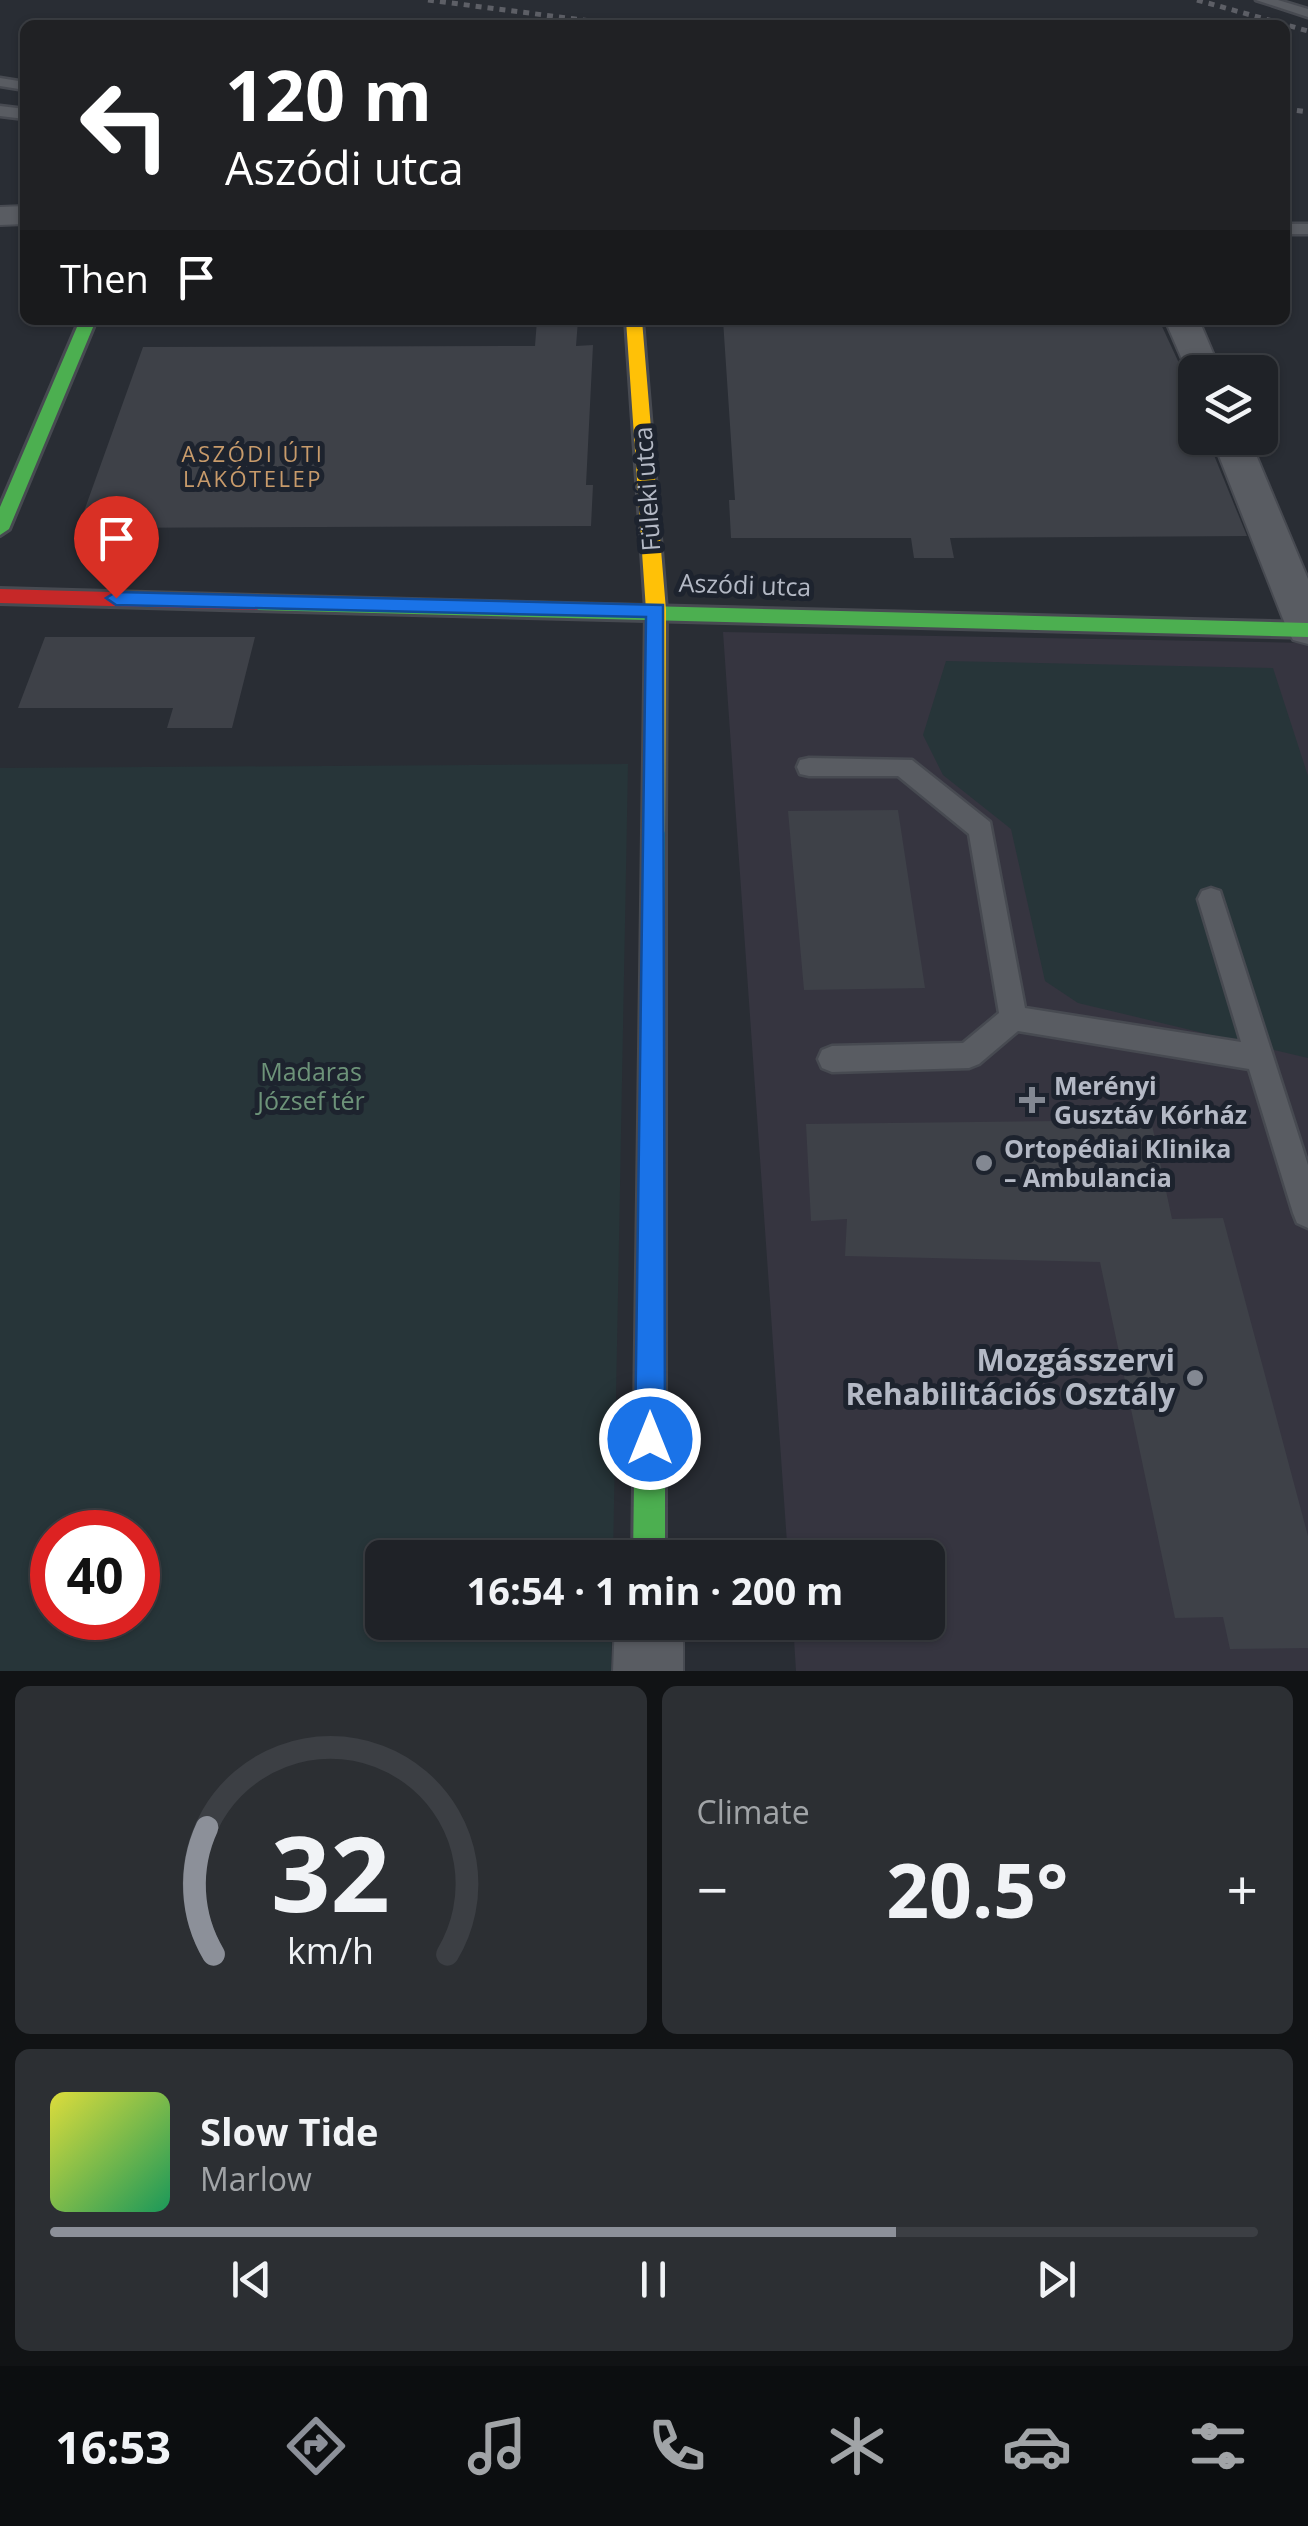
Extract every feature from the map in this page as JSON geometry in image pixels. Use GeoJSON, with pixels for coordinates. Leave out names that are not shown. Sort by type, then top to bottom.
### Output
{"type":"FeatureCollection","features":[{"type":"Feature","properties":{"kind":"street"},"geometry":{"type":"LineString","coordinates":[[0,528],[86,325]]}},
{"type":"Feature","properties":{"kind":"street","name":"Füleki utca"},"geometry":{"type":"LineString","coordinates":[[634,325],[656,610],[649,1540]]}},
{"type":"Feature","properties":{"kind":"street"},"geometry":{"type":"LineString","coordinates":[[1184,325],[1197,355]]}},
{"type":"Feature","properties":{"kind":"street"},"geometry":{"type":"LineString","coordinates":[[1237,455],[1308,630]]}},
{"type":"Feature","properties":{"kind":"street","name":"Aszódi utca"},"geometry":{"type":"LineString","coordinates":[[0,596],[656,610],[1308,630]]}},
{"type":"Feature","properties":{"kind":"street"},"geometry":{"type":"LineString","coordinates":[[648,1671],[649,1640]]}},
{"type":"Feature","properties":{"kind":"lane"},"geometry":{"type":"LineString","coordinates":[[1263,0],[1308,14]]}},
{"type":"Feature","properties":{"kind":"lane"},"geometry":{"type":"LineString","coordinates":[[809,766],[903,767],[981,829],[1013,1018]]}},
{"type":"Feature","properties":{"kind":"lane"},"geometry":{"type":"LineString","coordinates":[[1211,899],[1260,1058],[1299,1155],[1308,1213]]}},
{"type":"Feature","properties":{"kind":"lane"},"geometry":{"type":"LineString","coordinates":[[832,1058],[969,1055],[1013,1018],[1260,1058]]}},
{"type":"Feature","properties":{"kind":"shaded area","name":"Merényi Gusztáv Kórház"},"geometry":{"type":"Polygon","coordinates":[[[723,632],[1308,643],[1308,1671],[796,1671],[794,1640],[945,1640],[945,1540],[787,1540],[723,632]]]}},
{"type":"Feature","properties":{"kind":"green space"},"geometry":{"type":"Polygon","coordinates":[[[946,661],[1273,668],[1308,776],[1308,1058],[1078,1003],[1045,981],[1011,829],[943,775],[923,735],[946,661]]]}},
{"type":"Feature","properties":{"kind":"green space","name":"Madaras József tér"},"geometry":{"type":"Polygon","coordinates":[[[628,764],[613,1540],[365,1540],[365,1640],[612,1640],[611,1671],[0,1671],[0,768],[628,764]]]}},
{"type":"Feature","properties":{"kind":"building"},"geometry":{"type":"Polygon","coordinates":[[[537,325],[578,325],[576,346],[593,345],[586,485],[593,485],[591,526],[78,528],[143,347],[535,346],[537,325]]]}},
{"type":"Feature","properties":{"kind":"building"},"geometry":{"type":"Polygon","coordinates":[[[723,325],[1161,325],[1178,361],[1178,455],[1214,455],[1247,536],[950,538],[954,558],[914,558],[911,538],[731,538],[729,500],[735,500],[723,325]]]}},
{"type":"Feature","properties":{"kind":"building"},"geometry":{"type":"Polygon","coordinates":[[[45,637],[255,637],[232,728],[167,728],[173,708],[18,708],[45,637]]]}},
{"type":"Feature","properties":{"kind":"building"},"geometry":{"type":"Polygon","coordinates":[[[898,810],[925,988],[804,990],[788,811],[898,810]]]}},
{"type":"Feature","properties":{"kind":"building"},"geometry":{"type":"Polygon","coordinates":[[[1151,1120],[1172,1219],[1223,1218],[1308,1536],[1308,1648],[1230,1649],[1223,1617],[1175,1618],[1100,1262],[845,1256],[847,1219],[811,1221],[806,1124],[1151,1120]]]}},
{"type":"Feature","properties":{"kind":"railway"},"geometry":{"type":"LineString","coordinates":[[428,0],[582,20]]}},
{"type":"Feature","properties":{"kind":"railway"},"geometry":{"type":"LineString","coordinates":[[1197,0],[1269,20]]}},
{"type":"Feature","properties":{"kind":"railway"},"geometry":{"type":"LineString","coordinates":[[1290,26],[1308,31]]}},
{"type":"Feature","properties":{"kind":"railway"},"geometry":{"type":"LineString","coordinates":[[1290,110],[1308,112]]}},
{"type":"Feature","properties":{"kind":"traffic: fast"},"geometry":{"type":"LineString","coordinates":[[0,529],[86,325]]}},
{"type":"Feature","properties":{"kind":"traffic: fast"},"geometry":{"type":"LineString","coordinates":[[257,603],[1308,630]]}},
{"type":"Feature","properties":{"kind":"traffic: fast"},"geometry":{"type":"LineString","coordinates":[[649,1540],[654,831]]}},
{"type":"Feature","properties":{"kind":"traffic: slow"},"geometry":{"type":"LineString","coordinates":[[634,325],[656,610],[654,831]]}},
{"type":"Feature","properties":{"kind":"traffic: jam"},"geometry":{"type":"LineString","coordinates":[[0,596],[257,603]]}},
{"type":"Feature","properties":{"kind":"place","name":"Merényi Gusztáv Kórház"},"geometry":{"type":"Point","coordinates":[1032,1100]}},
{"type":"Feature","properties":{"kind":"place","name":"Ortopédiai Klinika – Ambulancia"},"geometry":{"type":"Point","coordinates":[984,1163]}},
{"type":"Feature","properties":{"kind":"place","name":"Mozgásszervi Rehabilitációs Osztály"},"geometry":{"type":"Point","coordinates":[1195,1378]}},
{"type":"Feature","properties":{"kind":"district","name":"ASZÓDI ÚTI LAKÓTELEP"},"geometry":{"type":"Point","coordinates":[253,466]}},
{"type":"Feature","properties":{"kind":"route"},"geometry":{"type":"LineString","coordinates":[[116,598],[656,610],[650,1439]]}}]}
